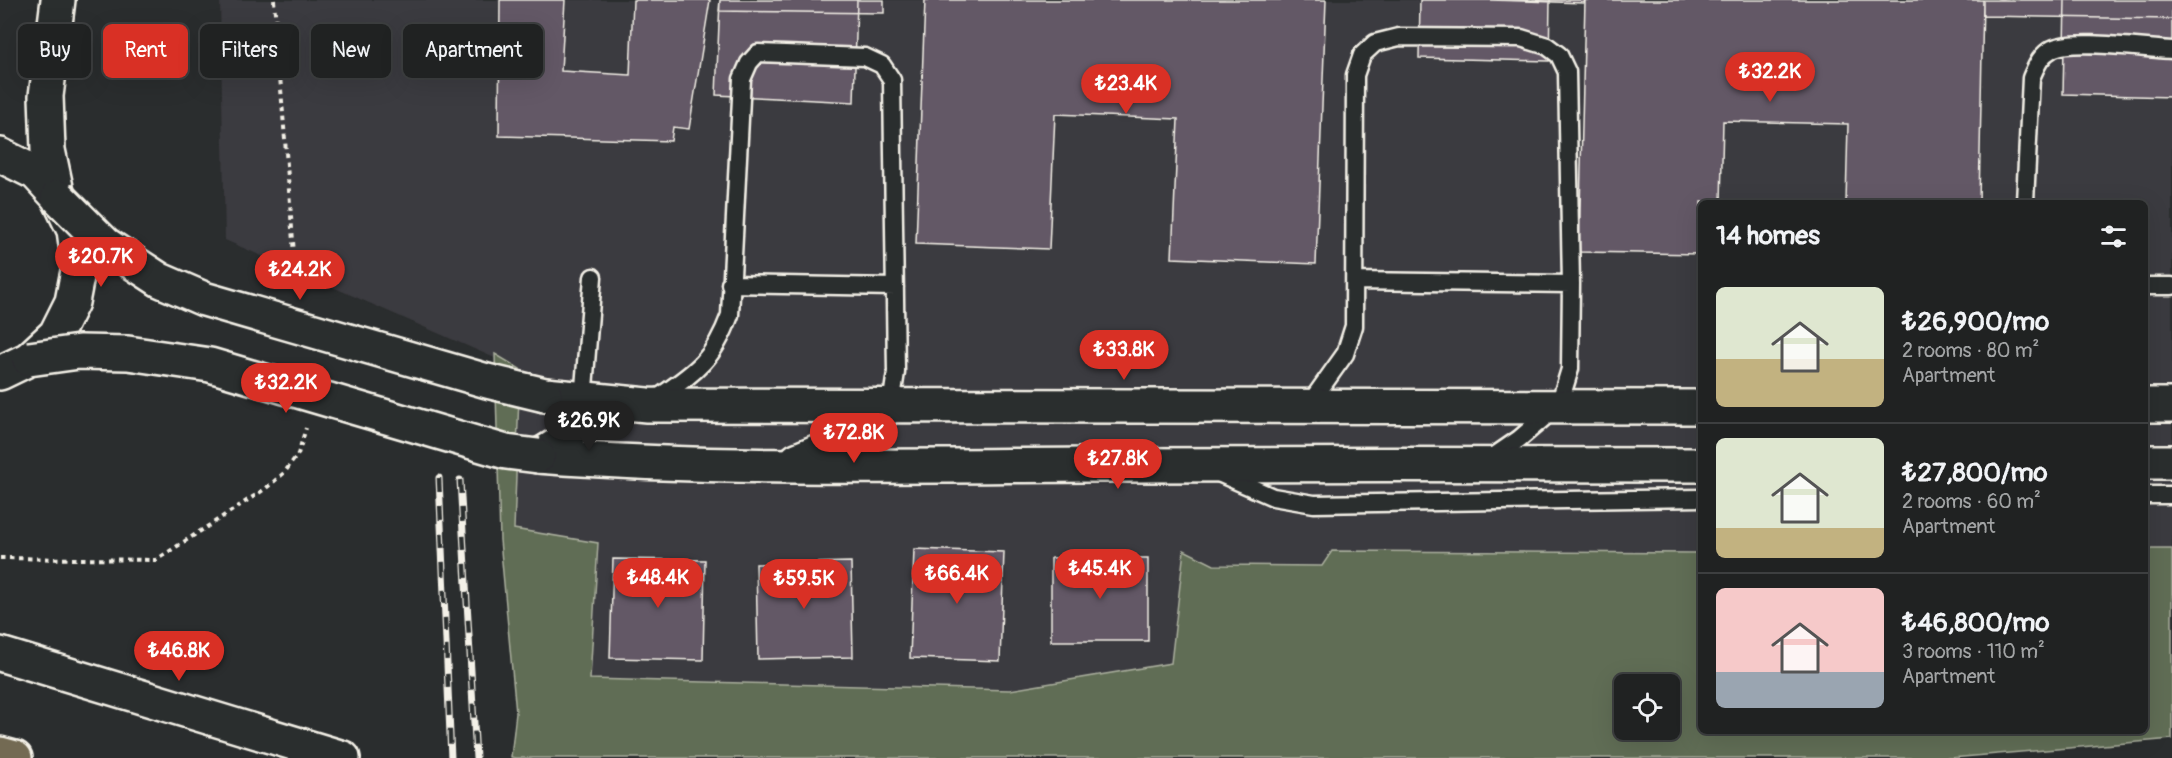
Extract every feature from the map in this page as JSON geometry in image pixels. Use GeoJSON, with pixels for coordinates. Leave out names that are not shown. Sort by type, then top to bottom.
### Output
{"type":"FeatureCollection","features":[{"type":"Feature","properties":{"kind":"main road"},"geometry":{"type":"LineString","coordinates":[[0,754],[15,758]]}},
{"type":"Feature","properties":{"kind":"street"},"geometry":{"type":"LineString","coordinates":[[0,373],[29,359],[56,334],[72,302],[79,266],[74,230],[58,197],[48,150],[46,96],[56,12]]}},
{"type":"Feature","properties":{"kind":"street"},"geometry":{"type":"LineString","coordinates":[[0,155],[36,173],[105,244],[160,280],[204,299],[487,381],[545,395],[647,405],[1698,406]]}},
{"type":"Feature","properties":{"kind":"street"},"geometry":{"type":"LineString","coordinates":[[29,359],[80,352],[128,353],[210,365],[506,452],[643,464],[782,466],[1349,463],[1698,465]]}},
{"type":"Feature","properties":{"kind":"street"},"geometry":{"type":"LineString","coordinates":[[538,456],[568,438],[578,419],[583,400]]}},
{"type":"Feature","properties":{"kind":"street"},"geometry":{"type":"LineString","coordinates":[[782,466],[852,437],[891,405]]}},
{"type":"Feature","properties":{"kind":"street"},"geometry":{"type":"LineString","coordinates":[[2148,405],[2172,405]]}},
{"type":"Feature","properties":{"kind":"street"},"geometry":{"type":"LineString","coordinates":[[0,654],[344,758]]}},
{"type":"Feature","properties":{"kind":"lane"},"geometry":{"type":"LineString","coordinates":[[1308,406],[1346,354],[1354,326],[1356,75],[1362,55],[1375,43],[1399,37],[1521,38],[1547,46],[1558,55],[1567,72],[1571,284],[1570,369],[1558,405],[1519,439],[1481,465]]}},
{"type":"Feature","properties":{"kind":"lane"},"geometry":{"type":"LineString","coordinates":[[2025,200],[2031,78],[2039,60],[2053,48],[2077,44],[2172,50]]}},
{"type":"Feature","properties":{"kind":"lane"},"geometry":{"type":"LineString","coordinates":[[647,405],[699,368],[720,341],[730,315],[742,79],[749,63],[758,53],[865,57],[882,65],[892,80],[896,372],[891,405]]}},
{"type":"Feature","properties":{"kind":"lane"},"geometry":{"type":"LineString","coordinates":[[583,400],[593,277]]}},
{"type":"Feature","properties":{"kind":"lane"},"geometry":{"type":"LineString","coordinates":[[1355,281],[1571,284]]}},
{"type":"Feature","properties":{"kind":"lane"},"geometry":{"type":"LineString","coordinates":[[730,284],[895,287]]}},
{"type":"Feature","properties":{"kind":"lane"},"geometry":{"type":"LineString","coordinates":[[2148,286],[2172,286]]}},
{"type":"Feature","properties":{"kind":"lane"},"geometry":{"type":"LineString","coordinates":[[1202,465],[1273,497],[1314,504],[1698,498]]}},
{"type":"Feature","properties":{"kind":"lane"},"geometry":{"type":"LineString","coordinates":[[2148,495],[2172,495]]}},
{"type":"Feature","properties":{"kind":"shaded area"},"geometry":{"type":"Polygon","coordinates":[[[220,0],[2172,0],[2172,620],[2148,623],[2148,200],[1698,200],[1698,653],[598,749],[514,529],[520,369],[225,240],[222,78],[299,78],[299,24],[220,24],[220,0]]]}},
{"type":"Feature","properties":{"kind":"green space"},"geometry":{"type":"Polygon","coordinates":[[[495,354],[520,369],[514,529],[598,543],[590,679],[1010,690],[1171,663],[1184,550],[1214,565],[1322,566],[1332,551],[1698,553],[1698,734],[2148,734],[2148,549],[2172,549],[2172,739],[1951,758],[511,757],[516,713],[500,540],[495,354]]]}},
{"type":"Feature","properties":{"kind":"building"},"geometry":{"type":"Polygon","coordinates":[[[500,0],[565,0],[561,71],[630,75],[633,0],[710,0],[689,129],[673,127],[671,141],[499,136],[499,78],[543,78],[543,24],[500,24],[500,0]]]}},
{"type":"Feature","properties":{"kind":"building"},"geometry":{"type":"Polygon","coordinates":[[[720,0],[857,0],[854,102],[716,95],[720,0]]]}},
{"type":"Feature","properties":{"kind":"building"},"geometry":{"type":"Polygon","coordinates":[[[720,0],[884,0],[884,13],[719,11],[720,0]]]}},
{"type":"Feature","properties":{"kind":"building"},"geometry":{"type":"Polygon","coordinates":[[[925,0],[1326,0],[1316,264],[1172,258],[1178,119],[1055,114],[1049,249],[916,244],[925,0]]]}},
{"type":"Feature","properties":{"kind":"building"},"geometry":{"type":"Polygon","coordinates":[[[1420,0],[1550,0],[1549,61],[1419,58],[1420,0]]]}},
{"type":"Feature","properties":{"kind":"building"},"geometry":{"type":"Polygon","coordinates":[[[1490,0],[1585,0],[1584,3],[1490,0]]]}},
{"type":"Feature","properties":{"kind":"building"},"geometry":{"type":"Polygon","coordinates":[[[1585,0],[1983,0],[1979,200],[1846,200],[1848,124],[1723,121],[1721,200],[1698,200],[1698,254],[1579,252],[1585,0]]]}},
{"type":"Feature","properties":{"kind":"building"},"geometry":{"type":"Polygon","coordinates":[[[1983,0],[2172,0],[2172,19],[1983,16],[1983,0]]]}},
{"type":"Feature","properties":{"kind":"building"},"geometry":{"type":"Polygon","coordinates":[[[2065,0],[2172,0],[2172,97],[2063,94],[2065,0]]]}},
{"type":"Feature","properties":{"kind":"building"},"geometry":{"type":"Polygon","coordinates":[[[914,549],[1004,552],[1000,661],[910,658],[914,549]]]}},
{"type":"Feature","properties":{"kind":"building"},"geometry":{"type":"Polygon","coordinates":[[[1051,558],[1148,558],[1148,641],[1051,641],[1051,558]]]}},
{"type":"Feature","properties":{"kind":"building"},"geometry":{"type":"Polygon","coordinates":[[[613,559],[705,560],[703,660],[610,658],[613,559]]]}},
{"type":"Feature","properties":{"kind":"building"},"geometry":{"type":"Polygon","coordinates":[[[851,562],[853,657],[758,659],[756,564],[851,562]]]}},
{"type":"Feature","properties":{"kind":"railway"},"geometry":{"type":"LineString","coordinates":[[439,478],[451,758]]}},
{"type":"Feature","properties":{"kind":"railway"},"geometry":{"type":"LineString","coordinates":[[460,480],[476,758]]}}]}
